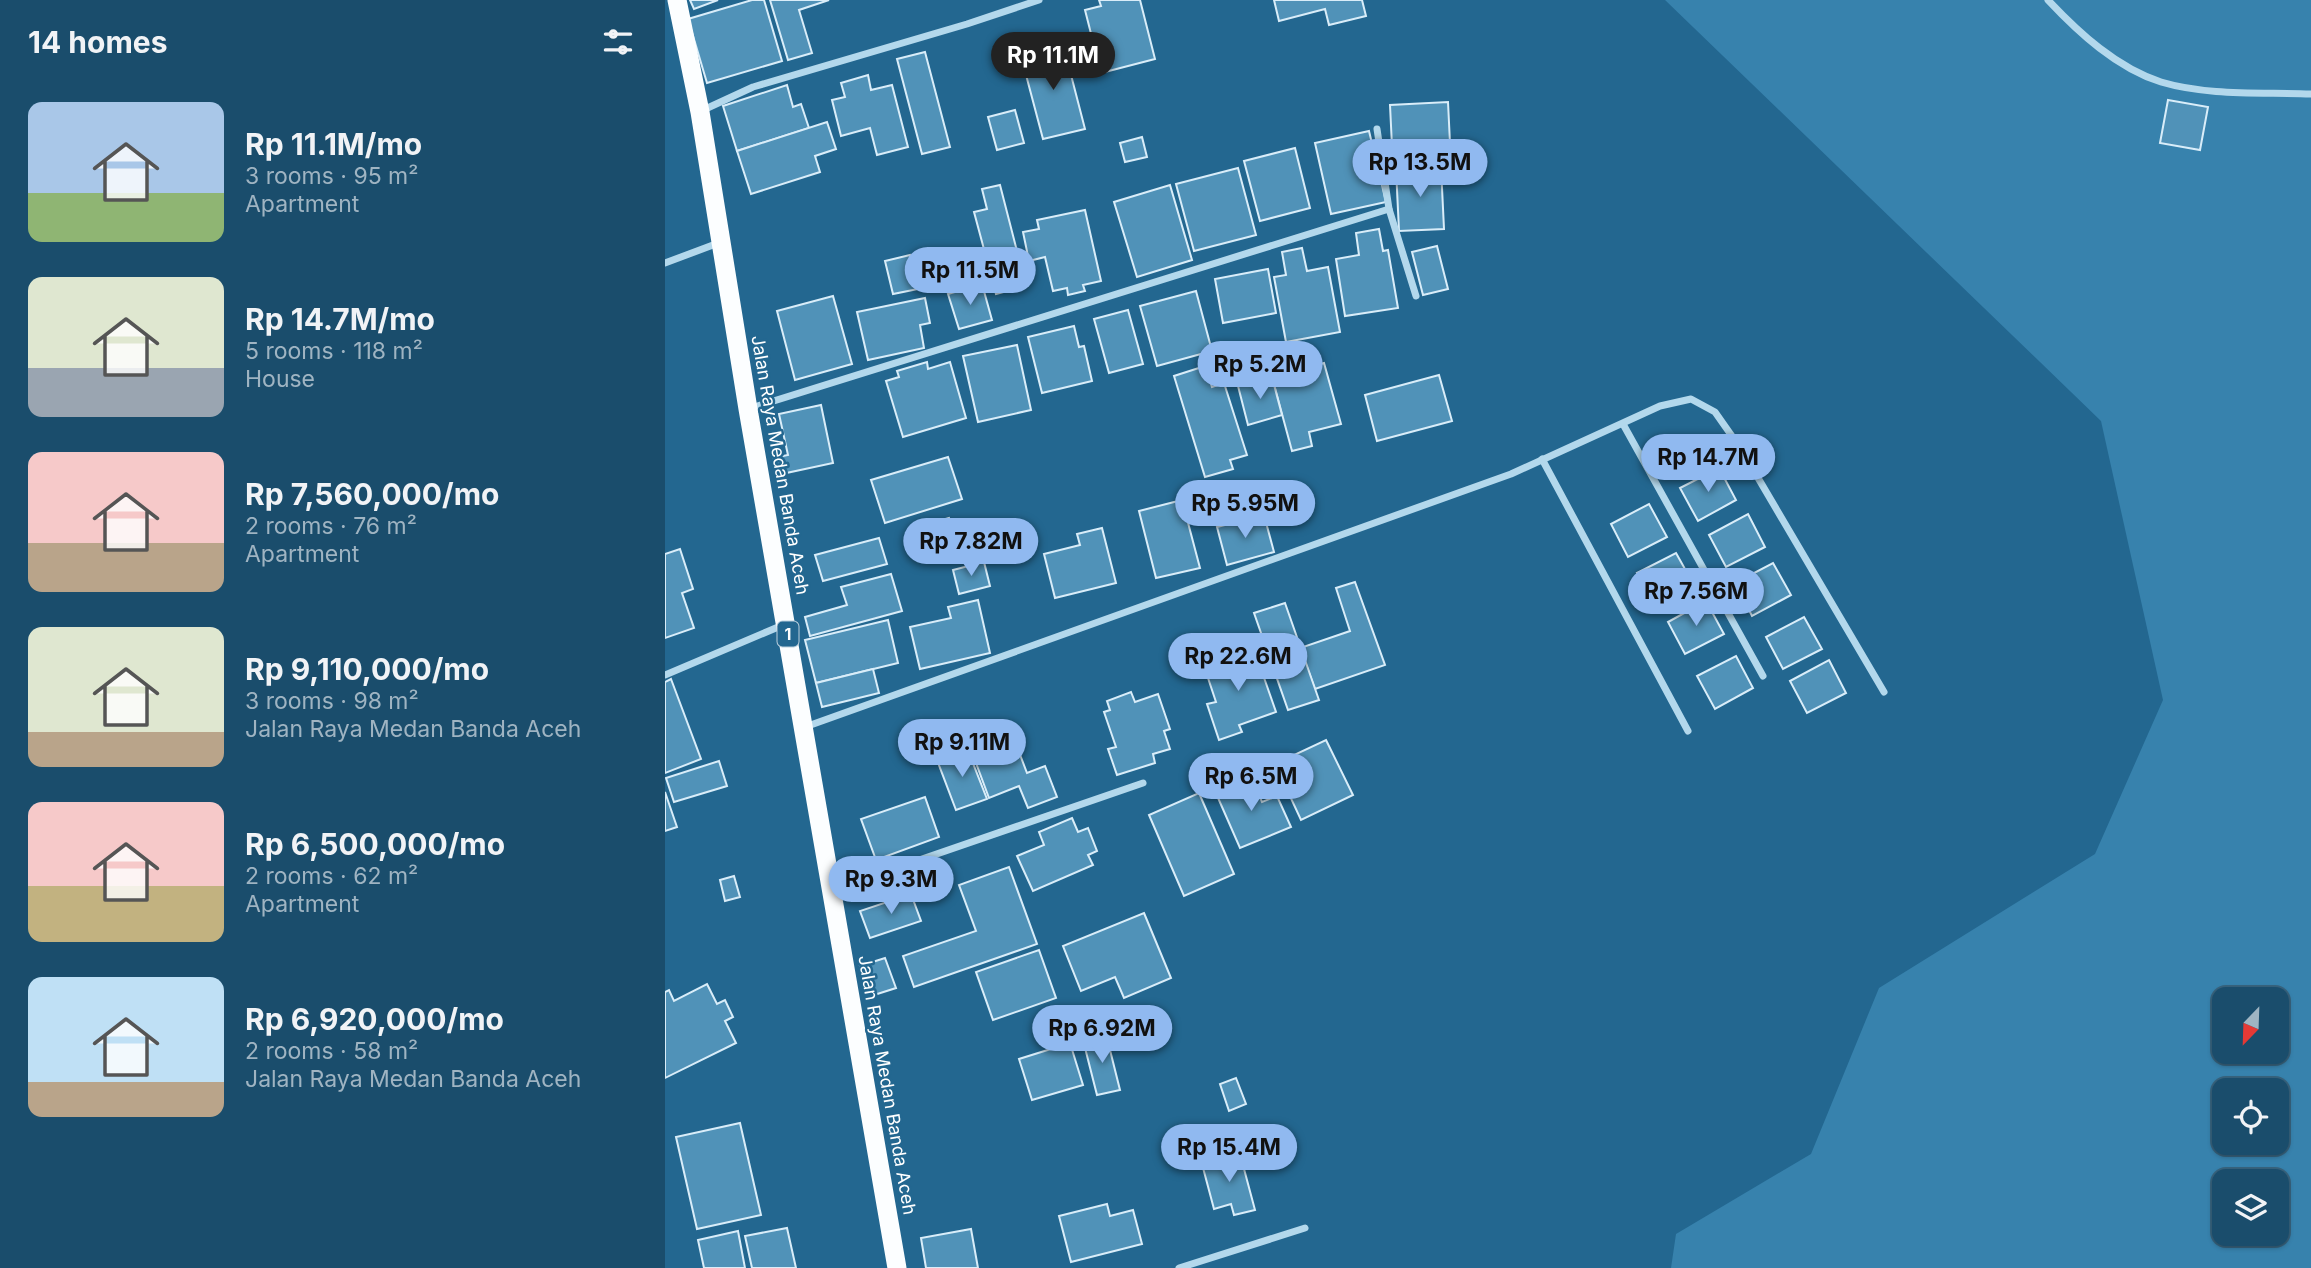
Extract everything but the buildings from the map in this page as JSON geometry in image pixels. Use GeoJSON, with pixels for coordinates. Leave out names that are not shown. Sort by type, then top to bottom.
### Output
{"type":"FeatureCollection","features":[{"type":"Feature","properties":{"kind":"highway","name":"Jalan Raya Medan Banda Aceh"},"geometry":{"type":"LineString","coordinates":[[677,0],[700,112],[748,409],[897,1268]]}},
{"type":"Feature","properties":{"kind":"street"},"geometry":{"type":"LineString","coordinates":[[700,112],[753,87],[1039,0]]}},
{"type":"Feature","properties":{"kind":"street"},"geometry":{"type":"LineString","coordinates":[[2048,0],[2091,40],[2127,67],[2160,81],[2196,90],[2311,94]]}},
{"type":"Feature","properties":{"kind":"street"},"geometry":{"type":"LineString","coordinates":[[1377,129],[1389,209],[1416,296]]}},
{"type":"Feature","properties":{"kind":"street"},"geometry":{"type":"LineString","coordinates":[[748,409],[1389,209]]}},
{"type":"Feature","properties":{"kind":"street"},"geometry":{"type":"LineString","coordinates":[[665,264],[722,242]]}},
{"type":"Feature","properties":{"kind":"street"},"geometry":{"type":"LineString","coordinates":[[805,727],[1511,474],[1660,406],[1691,399],[1715,412],[1741,449],[1884,692]]}},
{"type":"Feature","properties":{"kind":"street"},"geometry":{"type":"LineString","coordinates":[[1623,424],[1762,676]]}},
{"type":"Feature","properties":{"kind":"street"},"geometry":{"type":"LineString","coordinates":[[1542,459],[1688,731]]}},
{"type":"Feature","properties":{"kind":"street"},"geometry":{"type":"LineString","coordinates":[[665,675],[786,623]]}},
{"type":"Feature","properties":{"kind":"street"},"geometry":{"type":"LineString","coordinates":[[831,890],[1143,783]]}},
{"type":"Feature","properties":{"kind":"street"},"geometry":{"type":"LineString","coordinates":[[1179,1268],[1305,1228]]}},
{"type":"Feature","properties":{"kind":"shaded area"},"geometry":{"type":"Polygon","coordinates":[[[1665,0],[2311,0],[2311,1268],[1671,1268],[1676,1234],[1811,1154],[1879,988],[2095,854],[2163,700],[2101,421],[1665,0]]]}}]}
